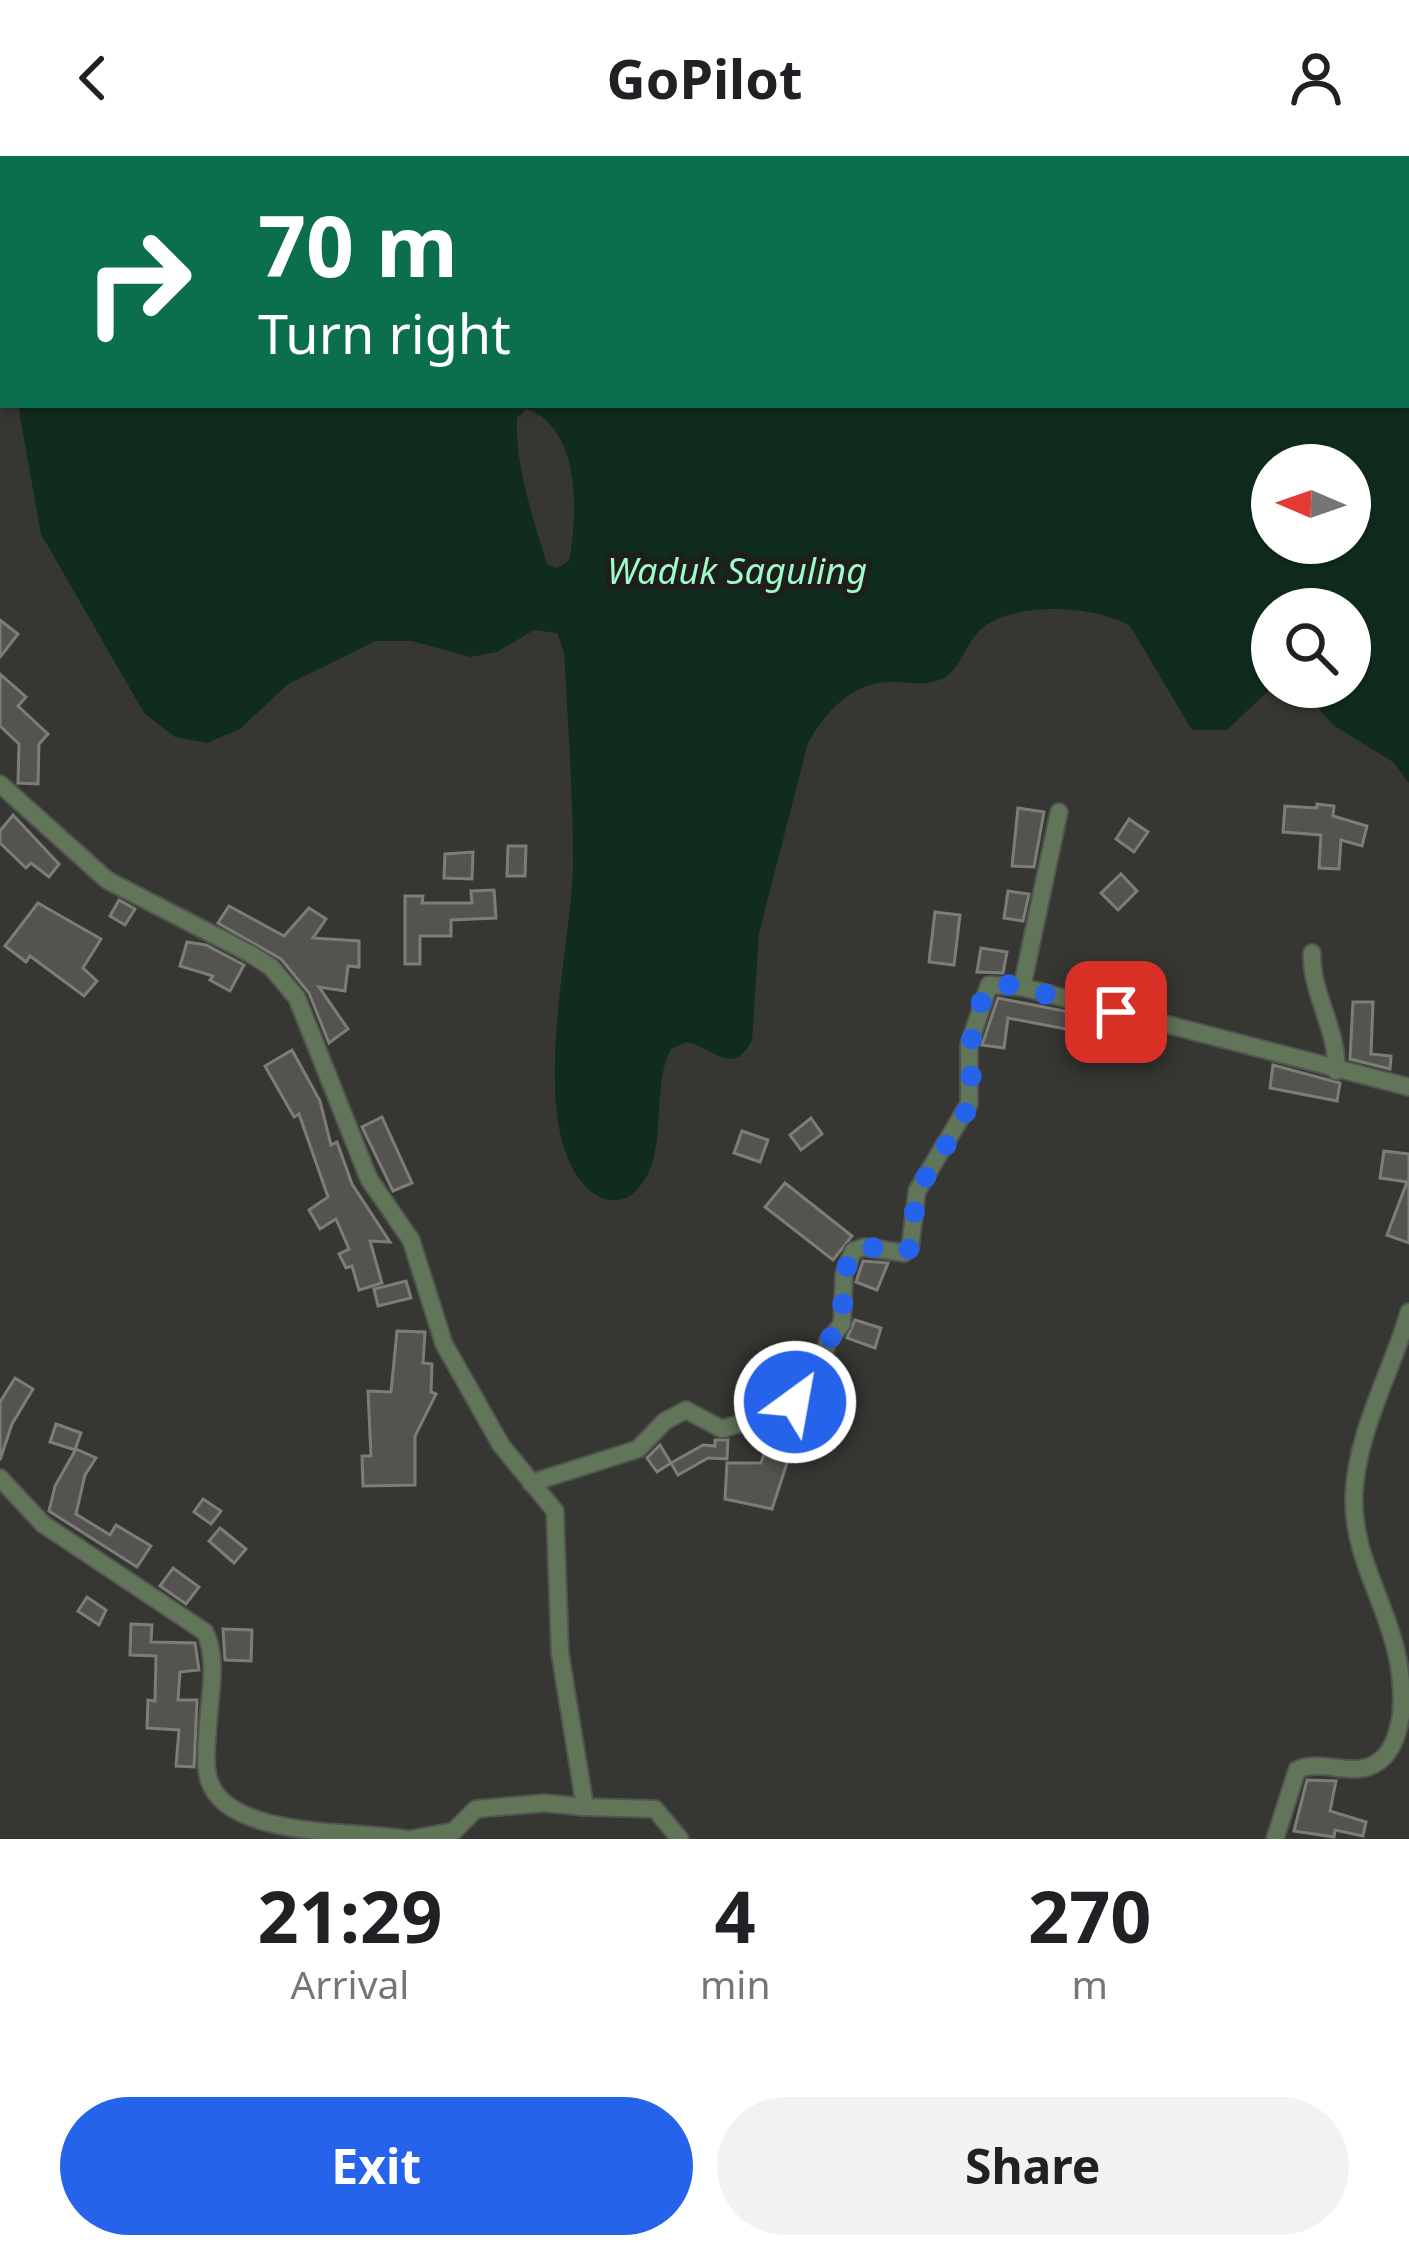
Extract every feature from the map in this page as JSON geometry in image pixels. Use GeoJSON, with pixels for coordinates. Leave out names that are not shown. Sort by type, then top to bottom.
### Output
{"type":"FeatureCollection","features":[{"type":"Feature","properties":{"kind":"street"},"geometry":{"type":"LineString","coordinates":[[0,784],[107,880],[249,952],[289,985],[369,1179],[411,1240],[444,1344],[501,1445],[549,1500],[560,1523],[560,1653],[585,1807]]}},
{"type":"Feature","properties":{"kind":"street"},"geometry":{"type":"LineString","coordinates":[[1022,987],[1059,812]]}},
{"type":"Feature","properties":{"kind":"street"},"geometry":{"type":"LineString","coordinates":[[1312,953],[1313,978],[1337,1046],[1336,1071]]}},
{"type":"Feature","properties":{"kind":"street"},"geometry":{"type":"LineString","coordinates":[[531,1483],[638,1448],[672,1415],[686,1410],[722,1429],[795,1402],[818,1376],[828,1341],[842,1324],[844,1274],[853,1251],[864,1246],[904,1253],[910,1248],[917,1191],[964,1117],[973,1089],[968,1053],[984,991],[997,983],[1409,1088]]}},
{"type":"Feature","properties":{"kind":"street"},"geometry":{"type":"LineString","coordinates":[[1275,1839],[1297,1770],[1312,1766],[1356,1771],[1384,1757],[1395,1741],[1405,1696],[1399,1632],[1359,1530],[1354,1494],[1367,1436],[1409,1312]]}},
{"type":"Feature","properties":{"kind":"street"},"geometry":{"type":"LineString","coordinates":[[0,1478],[43,1524],[205,1632],[212,1671],[207,1772],[225,1803],[246,1817],[282,1827],[409,1839],[454,1831],[476,1809],[544,1803],[655,1809],[680,1839]]}},
{"type":"Feature","properties":{"kind":"water","name":"Waduk Saguling"},"geometry":{"type":"Polygon","coordinates":[[[19,408],[1409,408],[1409,783],[1393,762],[1333,725],[1318,708],[1371,708],[1371,588],[1251,588],[1251,707],[1227,730],[1192,730],[1130,626],[1075,610],[1011,614],[979,631],[946,676],[928,683],[879,683],[853,692],[832,709],[808,743],[759,933],[752,1040],[745,1051],[730,1059],[687,1042],[671,1049],[664,1066],[652,1165],[644,1181],[623,1199],[598,1196],[574,1171],[560,1134],[556,1040],[573,862],[564,652],[557,633],[534,630],[497,652],[471,657],[412,641],[376,641],[288,684],[240,729],[207,743],[175,737],[144,713],[41,534],[19,408]],[[526,409],[517,418],[531,510],[547,564],[557,568],[569,561],[574,497],[572,474],[557,433],[526,409]]]}},
{"type":"Feature","properties":{"kind":"building"},"geometry":{"type":"Polygon","coordinates":[[[0,620],[18,634],[0,657],[0,620]]]}},
{"type":"Feature","properties":{"kind":"building"},"geometry":{"type":"Polygon","coordinates":[[[0,674],[26,697],[18,706],[48,734],[39,744],[38,784],[18,783],[19,744],[0,726],[0,674]]]}},
{"type":"Feature","properties":{"kind":"building"},"geometry":{"type":"Polygon","coordinates":[[[1317,804],[1334,806],[1333,816],[1367,826],[1362,846],[1341,840],[1339,869],[1319,868],[1321,835],[1283,832],[1285,806],[1317,808],[1317,804]]]}},
{"type":"Feature","properties":{"kind":"building"},"geometry":{"type":"Polygon","coordinates":[[[1018,808],[1044,812],[1034,867],[1012,866],[1018,808]]]}},
{"type":"Feature","properties":{"kind":"building"},"geometry":{"type":"Polygon","coordinates":[[[13,815],[59,864],[49,877],[31,863],[26,868],[0,843],[0,831],[13,815]]]}},
{"type":"Feature","properties":{"kind":"building"},"geometry":{"type":"Polygon","coordinates":[[[1129,819],[1148,832],[1134,852],[1116,839],[1129,819]]]}},
{"type":"Feature","properties":{"kind":"building"},"geometry":{"type":"Polygon","coordinates":[[[508,846],[526,846],[525,876],[507,876],[508,846]]]}},
{"type":"Feature","properties":{"kind":"building"},"geometry":{"type":"Polygon","coordinates":[[[473,852],[472,879],[444,878],[445,854],[473,852]]]}},
{"type":"Feature","properties":{"kind":"building"},"geometry":{"type":"Polygon","coordinates":[[[1121,874],[1137,891],[1118,910],[1101,893],[1121,874]]]}},
{"type":"Feature","properties":{"kind":"building"},"geometry":{"type":"Polygon","coordinates":[[[494,890],[496,918],[451,920],[451,936],[420,936],[420,964],[405,964],[405,896],[423,896],[422,903],[472,903],[471,891],[494,890]]]}},
{"type":"Feature","properties":{"kind":"building"},"geometry":{"type":"Polygon","coordinates":[[[1008,891],[1029,894],[1023,921],[1004,918],[1008,891]]]}},
{"type":"Feature","properties":{"kind":"building"},"geometry":{"type":"Polygon","coordinates":[[[119,900],[135,909],[125,925],[110,916],[119,900]]]}},
{"type":"Feature","properties":{"kind":"building"},"geometry":{"type":"Polygon","coordinates":[[[38,903],[101,939],[83,968],[97,981],[84,996],[30,956],[26,962],[5,946],[38,903]]]}},
{"type":"Feature","properties":{"kind":"building"},"geometry":{"type":"Polygon","coordinates":[[[229,906],[284,936],[309,908],[326,919],[313,938],[359,941],[359,967],[348,966],[345,991],[319,987],[348,1029],[329,1043],[309,993],[281,959],[218,923],[229,906]]]}},
{"type":"Feature","properties":{"kind":"building"},"geometry":{"type":"Polygon","coordinates":[[[935,912],[960,915],[954,965],[929,962],[935,912]]]}},
{"type":"Feature","properties":{"kind":"building"},"geometry":{"type":"Polygon","coordinates":[[[187,942],[206,945],[244,965],[230,991],[210,980],[213,976],[180,966],[187,942]]]}},
{"type":"Feature","properties":{"kind":"building"},"geometry":{"type":"Polygon","coordinates":[[[981,948],[1007,952],[1003,973],[977,972],[981,948]]]}},
{"type":"Feature","properties":{"kind":"building"},"geometry":{"type":"Polygon","coordinates":[[[998,998],[1074,1013],[1071,1030],[1008,1018],[1004,1048],[982,1045],[998,998]]]}},
{"type":"Feature","properties":{"kind":"building"},"geometry":{"type":"Polygon","coordinates":[[[1353,1002],[1373,1002],[1371,1054],[1391,1056],[1390,1069],[1350,1059],[1353,1002]]]}},
{"type":"Feature","properties":{"kind":"building"},"geometry":{"type":"Polygon","coordinates":[[[292,1050],[320,1101],[331,1145],[337,1142],[352,1184],[390,1242],[370,1241],[382,1283],[359,1290],[352,1266],[346,1268],[339,1254],[349,1249],[336,1219],[320,1229],[309,1210],[328,1197],[299,1114],[294,1117],[265,1066],[292,1050]]]}},
{"type":"Feature","properties":{"kind":"building"},"geometry":{"type":"Polygon","coordinates":[[[1273,1065],[1340,1083],[1337,1101],[1270,1088],[1273,1065]]]}},
{"type":"Feature","properties":{"kind":"building"},"geometry":{"type":"Polygon","coordinates":[[[382,1117],[412,1183],[393,1191],[362,1127],[382,1117]]]}},
{"type":"Feature","properties":{"kind":"building"},"geometry":{"type":"Polygon","coordinates":[[[811,1118],[822,1134],[801,1150],[790,1135],[811,1118]]]}},
{"type":"Feature","properties":{"kind":"building"},"geometry":{"type":"Polygon","coordinates":[[[742,1131],[768,1140],[760,1162],[734,1153],[742,1131]]]}},
{"type":"Feature","properties":{"kind":"building"},"geometry":{"type":"Polygon","coordinates":[[[1384,1151],[1409,1154],[1409,1243],[1387,1235],[1407,1182],[1380,1178],[1384,1151]]]}},
{"type":"Feature","properties":{"kind":"building"},"geometry":{"type":"Polygon","coordinates":[[[785,1183],[852,1236],[833,1260],[765,1207],[785,1183]]]}},
{"type":"Feature","properties":{"kind":"building"},"geometry":{"type":"Polygon","coordinates":[[[863,1261],[888,1263],[877,1290],[856,1282],[863,1261]]]}},
{"type":"Feature","properties":{"kind":"building"},"geometry":{"type":"Polygon","coordinates":[[[406,1281],[411,1298],[378,1306],[374,1289],[406,1281]]]}},
{"type":"Feature","properties":{"kind":"building"},"geometry":{"type":"Polygon","coordinates":[[[855,1320],[881,1328],[875,1348],[847,1338],[855,1320]]]}},
{"type":"Feature","properties":{"kind":"building"},"geometry":{"type":"Polygon","coordinates":[[[397,1331],[425,1332],[423,1363],[432,1364],[431,1392],[436,1394],[415,1436],[415,1485],[363,1486],[362,1456],[371,1456],[368,1391],[391,1392],[397,1331]]]}},
{"type":"Feature","properties":{"kind":"building"},"geometry":{"type":"Polygon","coordinates":[[[15,1378],[33,1389],[12,1424],[0,1460],[0,1402],[15,1378]]]}},
{"type":"Feature","properties":{"kind":"building"},"geometry":{"type":"Polygon","coordinates":[[[56,1424],[81,1433],[75,1450],[50,1442],[56,1424]]]}},
{"type":"Feature","properties":{"kind":"building"},"geometry":{"type":"Polygon","coordinates":[[[715,1440],[728,1440],[727,1459],[708,1458],[678,1475],[671,1463],[703,1445],[715,1446],[715,1440]]]}},
{"type":"Feature","properties":{"kind":"building"},"geometry":{"type":"Polygon","coordinates":[[[660,1445],[671,1463],[657,1472],[647,1458],[660,1445]]]}},
{"type":"Feature","properties":{"kind":"building"},"geometry":{"type":"Polygon","coordinates":[[[766,1448],[789,1457],[772,1509],[725,1499],[727,1463],[761,1463],[766,1448]]]}},
{"type":"Feature","properties":{"kind":"building"},"geometry":{"type":"Polygon","coordinates":[[[76,1449],[96,1458],[85,1475],[76,1514],[110,1535],[116,1525],[151,1546],[137,1567],[49,1511],[55,1486],[76,1449]]]}},
{"type":"Feature","properties":{"kind":"building"},"geometry":{"type":"Polygon","coordinates":[[[203,1499],[221,1511],[211,1524],[194,1512],[203,1499]]]}},
{"type":"Feature","properties":{"kind":"building"},"geometry":{"type":"Polygon","coordinates":[[[220,1528],[246,1549],[234,1563],[209,1541],[220,1528]]]}},
{"type":"Feature","properties":{"kind":"building"},"geometry":{"type":"Polygon","coordinates":[[[173,1568],[199,1587],[186,1604],[160,1586],[173,1568]]]}},
{"type":"Feature","properties":{"kind":"building"},"geometry":{"type":"Polygon","coordinates":[[[87,1597],[106,1610],[99,1625],[78,1611],[87,1597]]]}},
{"type":"Feature","properties":{"kind":"building"},"geometry":{"type":"Polygon","coordinates":[[[131,1624],[152,1625],[151,1642],[195,1643],[199,1670],[180,1672],[178,1700],[197,1700],[194,1767],[176,1766],[179,1730],[147,1728],[148,1700],[155,1701],[156,1656],[130,1655],[131,1624]]]}},
{"type":"Feature","properties":{"kind":"building"},"geometry":{"type":"Polygon","coordinates":[[[223,1629],[252,1630],[251,1661],[225,1660],[223,1629]]]}},
{"type":"Feature","properties":{"kind":"building"},"geometry":{"type":"Polygon","coordinates":[[[1307,1780],[1336,1781],[1330,1811],[1366,1822],[1363,1836],[1335,1830],[1334,1837],[1294,1831],[1307,1780]]]}},
{"type":"Feature","properties":{"kind":"route"},"geometry":{"type":"LineString","coordinates":[[795,1402],[818,1376],[829,1338],[842,1324],[844,1274],[853,1251],[864,1246],[904,1253],[910,1248],[919,1210],[917,1191],[964,1117],[973,1089],[968,1053],[984,991],[989,985],[1006,984],[1116,1012]]}}]}
